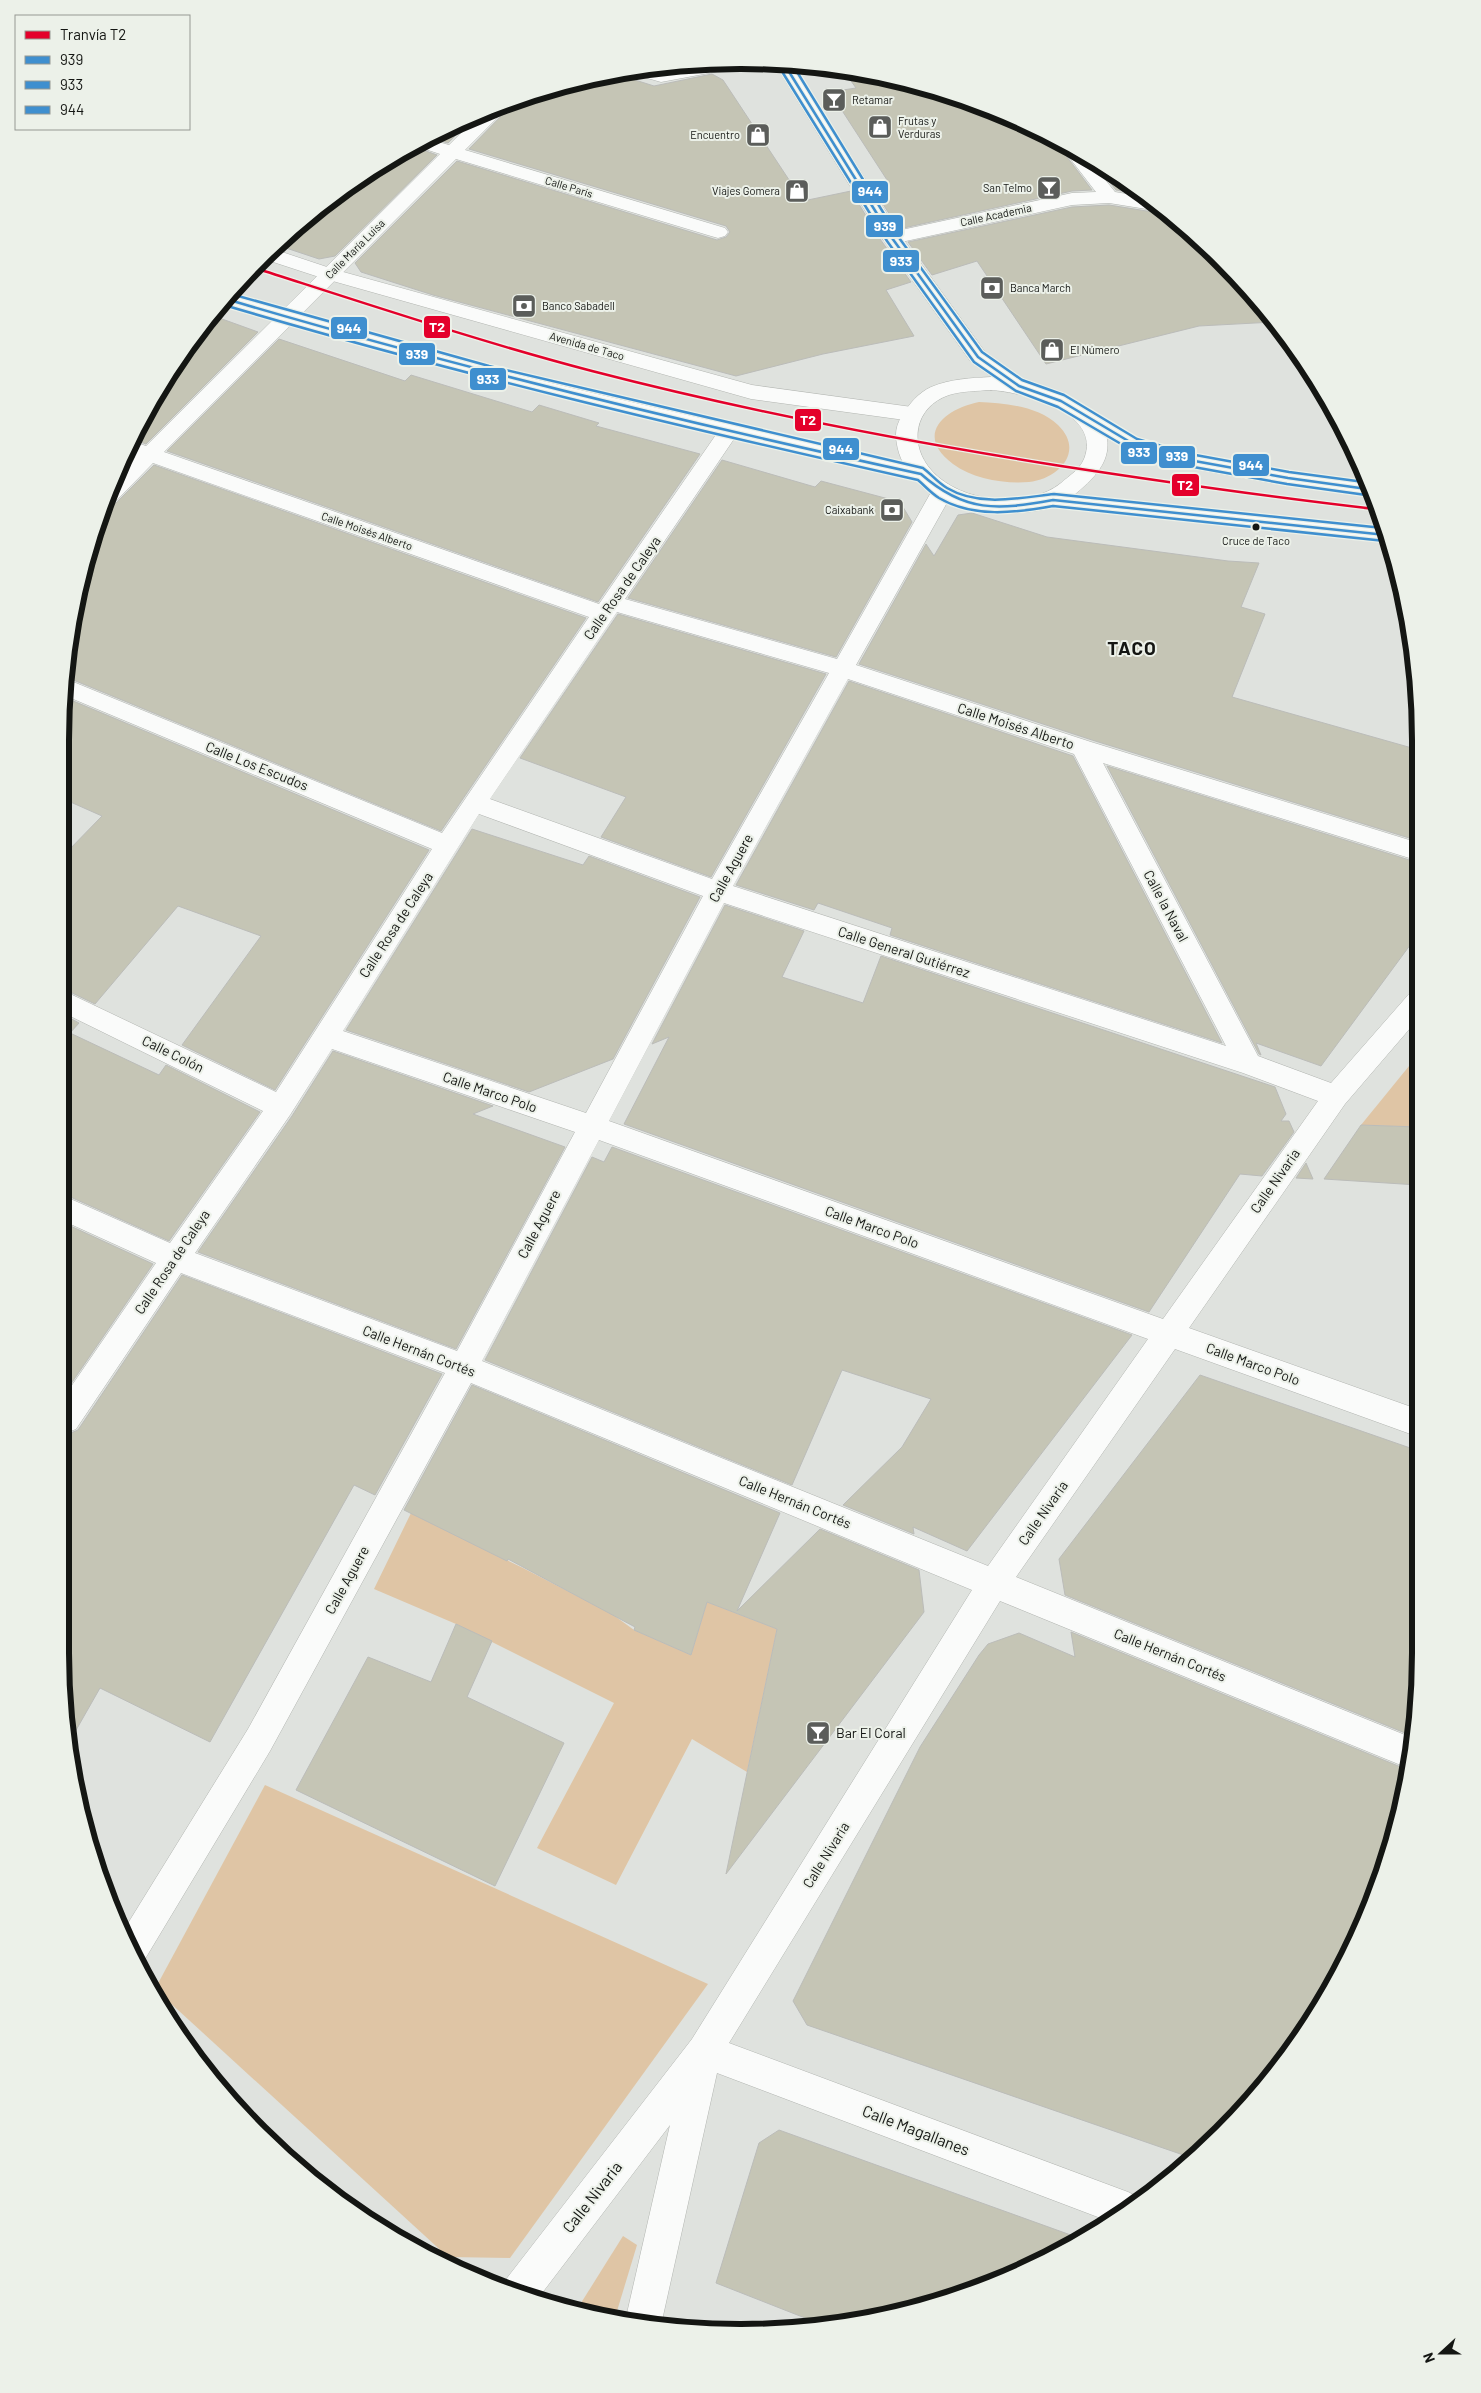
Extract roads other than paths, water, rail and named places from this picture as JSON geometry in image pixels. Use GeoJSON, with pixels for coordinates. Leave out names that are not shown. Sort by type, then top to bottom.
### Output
{"type":"FeatureCollection","features":[{"type":"Feature","properties":{"kind":"street"},"geometry":{"type":"LineString","coordinates":[[651,74],[661,77],[699,70]]}},
{"type":"Feature","properties":{"kind":"street"},"geometry":{"type":"LineString","coordinates":[[787,70],[892,238],[978,357],[1018,386]]}},
{"type":"Feature","properties":{"kind":"street","name":"Calle María Luisa"},"geometry":{"type":"LineString","coordinates":[[125,472],[140,451],[288,318],[329,274],[485,119]]}},
{"type":"Feature","properties":{"kind":"street","name":"Calle París"},"geometry":{"type":"LineString","coordinates":[[430,145],[718,232]]}},
{"type":"Feature","properties":{"kind":"street"},"geometry":{"type":"LineString","coordinates":[[1083,163],[1109,197],[1128,192]]}},
{"type":"Feature","properties":{"kind":"street","name":"Calle Academia"},"geometry":{"type":"LineString","coordinates":[[892,238],[1072,199],[1109,197],[1141,202]]}},
{"type":"Feature","properties":{"kind":"street","name":"Avenida de Taco"},"geometry":{"type":"LineString","coordinates":[[276,257],[329,274],[751,392],[912,414]]}},
{"type":"Feature","properties":{"kind":"street"},"geometry":{"type":"LineString","coordinates":[[233,301],[418,356],[729,432],[921,474]]}},
{"type":"Feature","properties":{"kind":"street"},"geometry":{"type":"LineString","coordinates":[[1363,488],[1288,478],[1189,460],[1135,445],[1084,416],[1061,400],[1018,386],[984,383],[953,387],[931,395],[912,414],[908,422],[906,440],[909,454],[921,474],[942,492],[967,501],[996,507],[1025,506],[1052,500],[1380,534]]}},
{"type":"Feature","properties":{"kind":"street"},"geometry":{"type":"LineString","coordinates":[[1052,500],[1090,470],[1097,458],[1096,436],[1084,416]]}},
{"type":"Feature","properties":{"kind":"street","name":"Calle Rosa de Caleya"},"geometry":{"type":"LineString","coordinates":[[69,1415],[174,1258],[281,1106],[474,803],[729,432]]}},
{"type":"Feature","properties":{"kind":"street","name":"Calle Moisés Alberto"},"geometry":{"type":"LineString","coordinates":[[140,451],[608,608],[843,668],[1083,748],[1412,850]]}},
{"type":"Feature","properties":{"kind":"street","name":"Calle Aguere"},"geometry":{"type":"LineString","coordinates":[[135,1944],[259,1740],[464,1367],[718,891],[942,492]]}},
{"type":"Feature","properties":{"kind":"street","name":"Calle Los Escudos"},"geometry":{"type":"LineString","coordinates":[[71,689],[448,845]]}},
{"type":"Feature","properties":{"kind":"street","name":"Calle la Naval"},"geometry":{"type":"LineString","coordinates":[[1083,748],[1249,1064]]}},
{"type":"Feature","properties":{"kind":"street","name":"Calle General Gutiérrez"},"geometry":{"type":"LineString","coordinates":[[474,803],[718,891],[1249,1064],[1336,1096]]}},
{"type":"Feature","properties":{"kind":"street","name":"Calle Colón"},"geometry":{"type":"LineString","coordinates":[[69,1003],[281,1106]]}},
{"type":"Feature","properties":{"kind":"street","name":"Calle Nivaria"},"geometry":{"type":"LineString","coordinates":[[522,2288],[704,2051],[994,1583],[1336,1096],[1412,1008]]}},
{"type":"Feature","properties":{"kind":"street","name":"Calle Marco Polo"},"geometry":{"type":"LineString","coordinates":[[325,1036],[591,1126],[1412,1422]]}},
{"type":"Feature","properties":{"kind":"street","name":"Calle Hernán Cortés"},"geometry":{"type":"LineString","coordinates":[[69,1210],[174,1258],[464,1367],[1405,1751]]}},
{"type":"Feature","properties":{"kind":"street","name":"Calle Nivaria"},"geometry":{"type":"LineString","coordinates":[[643,2317],[704,2051]]}},
{"type":"Feature","properties":{"kind":"street","name":"Calle Magallanes"},"geometry":{"type":"LineString","coordinates":[[704,2051],[1120,2207]]}},
{"type":"Feature","properties":{"kind":"tram line","name":"T2"},"geometry":{"type":"LineString","coordinates":[[262,270],[423,323],[525,353],[664,389],[735,405],[876,434],[1018,459],[1160,481],[1371,509]]}},
{"type":"Feature","properties":{"kind":"place","name":"Retamar"},"geometry":{"type":"Point","coordinates":[834,100]}},
{"type":"Feature","properties":{"kind":"place","name":"Frutas y Verduras"},"geometry":{"type":"Point","coordinates":[880,127]}},
{"type":"Feature","properties":{"kind":"place","name":"Encuentro"},"geometry":{"type":"Point","coordinates":[758,135]}},
{"type":"Feature","properties":{"kind":"place","name":"San Telmo"},"geometry":{"type":"Point","coordinates":[1049,188]}},
{"type":"Feature","properties":{"kind":"place","name":"Viajes Gomera"},"geometry":{"type":"Point","coordinates":[797,191]}},
{"type":"Feature","properties":{"kind":"place","name":"Banca March"},"geometry":{"type":"Point","coordinates":[992,288]}},
{"type":"Feature","properties":{"kind":"place","name":"Banco Sabadell"},"geometry":{"type":"Point","coordinates":[524,306]}},
{"type":"Feature","properties":{"kind":"place","name":"El Número"},"geometry":{"type":"Point","coordinates":[1052,350]}},
{"type":"Feature","properties":{"kind":"place","name":"Caixabank"},"geometry":{"type":"Point","coordinates":[892,510]}},
{"type":"Feature","properties":{"kind":"place","name":"Cruce de Taco"},"geometry":{"type":"Point","coordinates":[1256,527]}},
{"type":"Feature","properties":{"kind":"place","name":"Bar El Coral"},"geometry":{"type":"Point","coordinates":[818,1733]}},
{"type":"Feature","properties":{"kind":"district","name":"TACO"},"geometry":{"type":"Point","coordinates":[1132,648]}}]}
